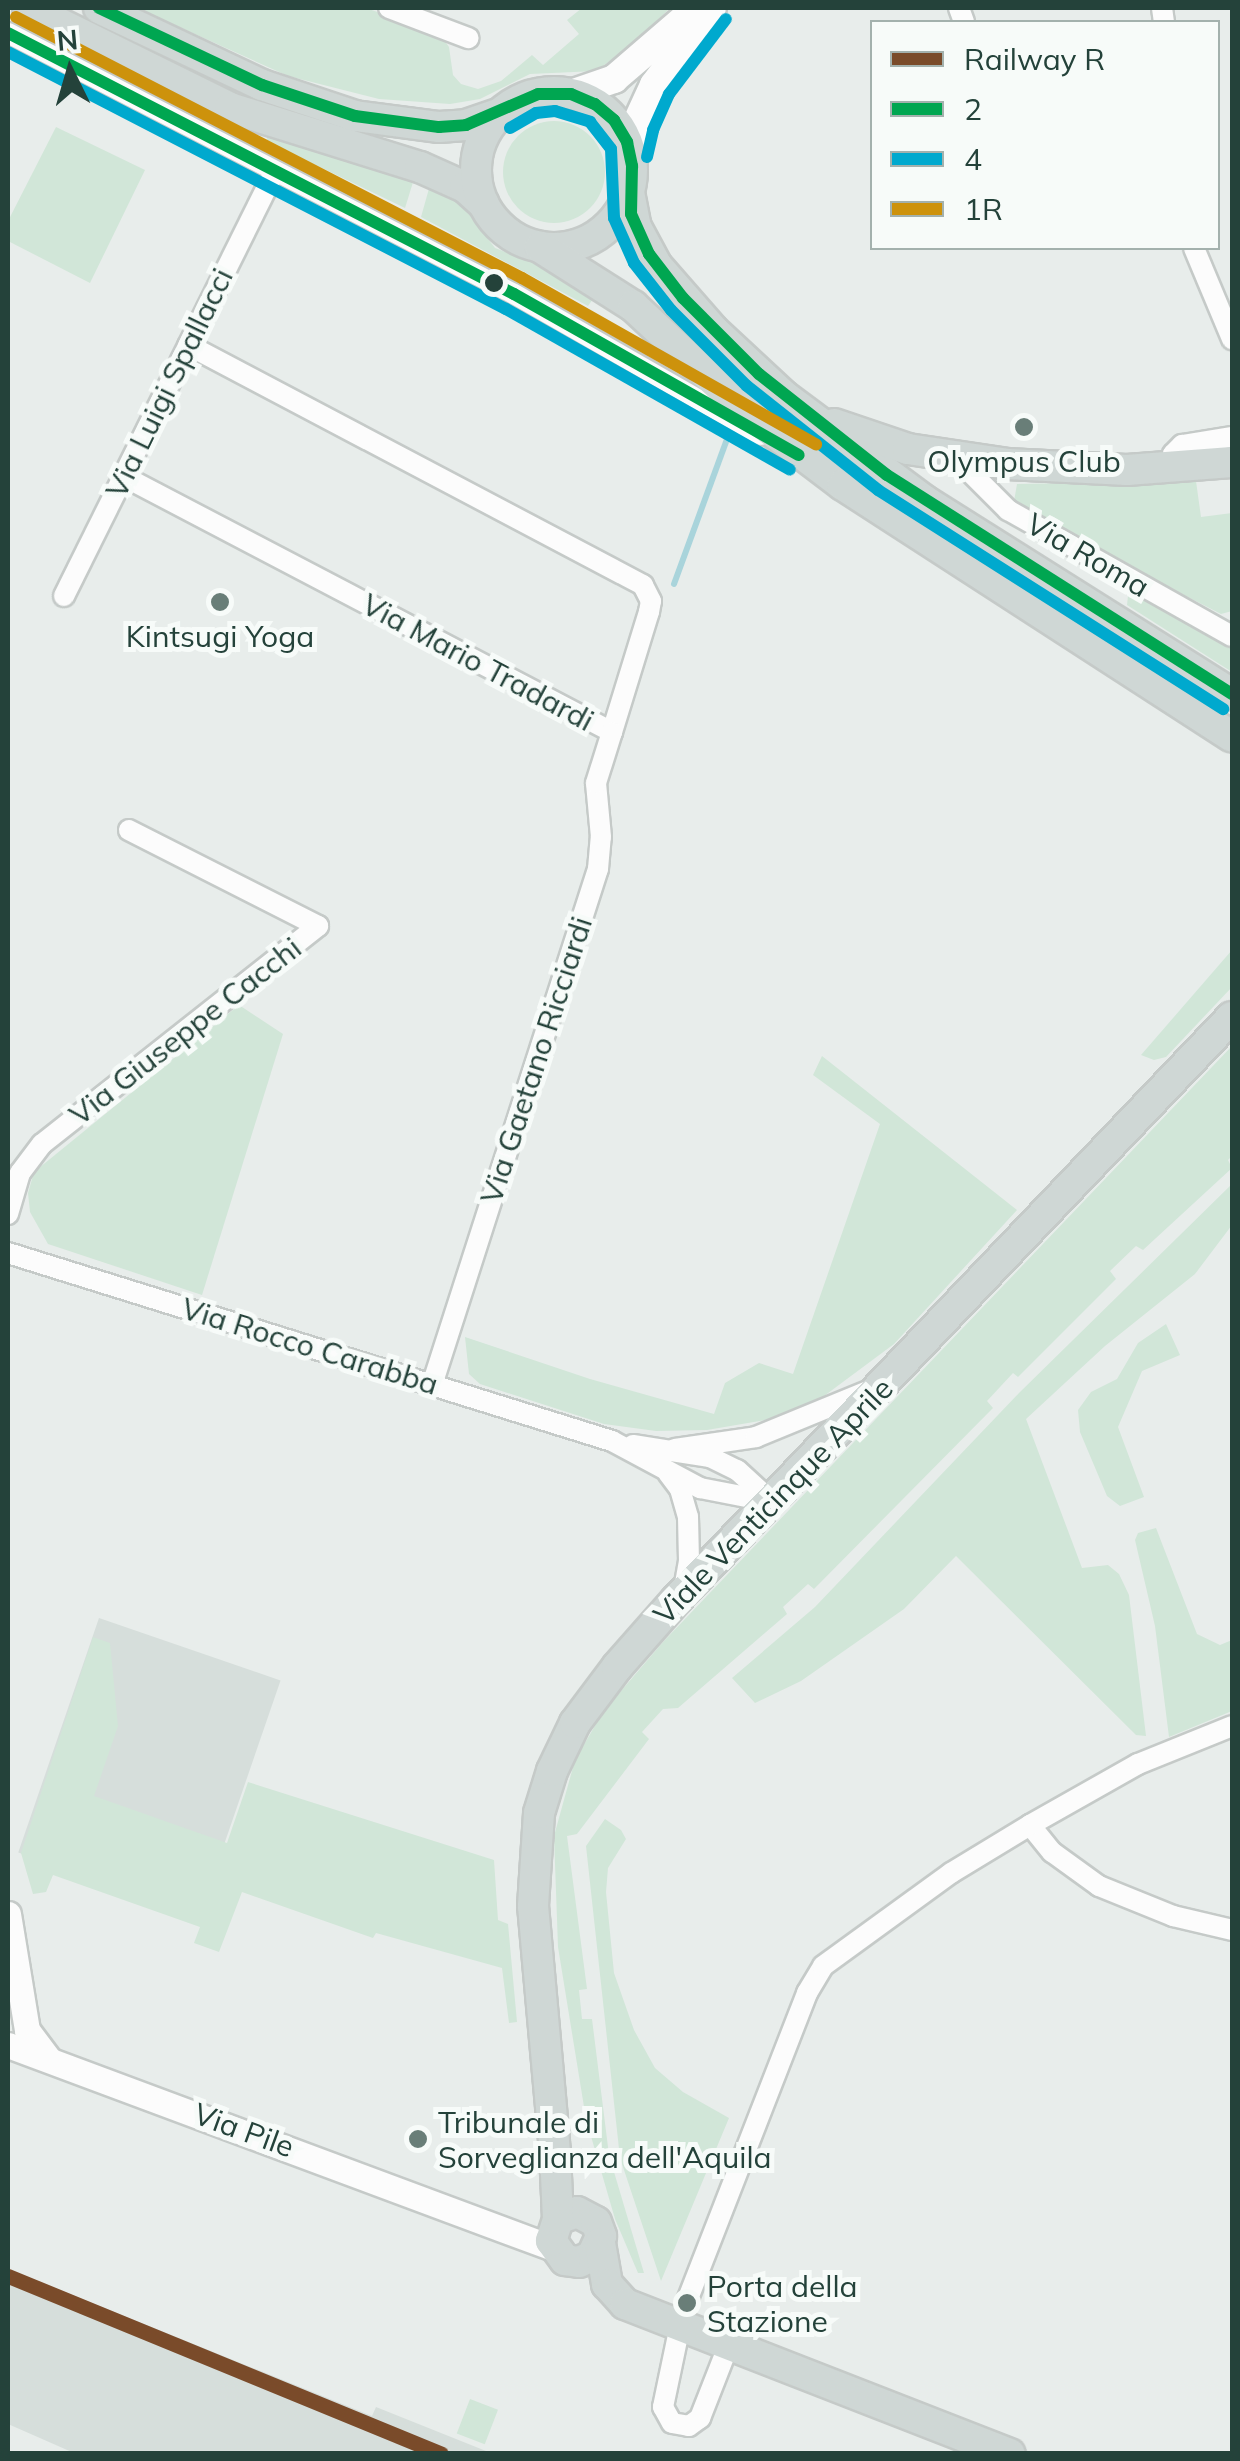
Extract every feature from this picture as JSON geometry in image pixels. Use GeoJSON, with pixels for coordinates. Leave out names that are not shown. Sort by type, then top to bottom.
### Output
{"type":"FeatureCollection","features":[{"type":"Feature","properties":{"kind":"main road"},"geometry":{"type":"LineString","coordinates":[[28,8],[230,108],[420,167],[464,187],[510,235],[540,247],[633,306],[748,413],[807,459],[1232,737]]}},
{"type":"Feature","properties":{"kind":"main road"},"geometry":{"type":"LineString","coordinates":[[99,8],[240,76],[355,116],[439,126],[466,124],[502,113],[530,96],[571,94],[614,79],[670,33],[693,8]]}},
{"type":"Feature","properties":{"kind":"main road"},"geometry":{"type":"LineString","coordinates":[[712,8],[658,78],[642,110],[630,154],[629,192],[636,227],[657,266],[713,330],[784,396],[939,510],[1232,694]]}},
{"type":"Feature","properties":{"kind":"main road"},"geometry":{"type":"LineString","coordinates":[[571,94],[608,114],[623,134],[630,154]]}},
{"type":"Feature","properties":{"kind":"main road"},"geometry":{"type":"LineString","coordinates":[[484,204],[477,181],[477,156],[486,132],[502,113]]}},
{"type":"Feature","properties":{"kind":"main road"},"geometry":{"type":"LineString","coordinates":[[540,247],[566,247],[599,234],[618,216],[629,192]]}},
{"type":"Feature","properties":{"kind":"main road"},"geometry":{"type":"LineString","coordinates":[[784,396],[814,415],[873,439],[956,458],[1065,469],[1172,469],[1232,462]]}},
{"type":"Feature","properties":{"kind":"main road","name":"Viale Venticinque Aprile"},"geometry":{"type":"LineString","coordinates":[[560,2237],[532,1906],[535,1836],[545,1792],[563,1745],[588,1704],[682,1594],[1232,1017]]}},
{"type":"Feature","properties":{"kind":"main road","name":"Viale Venticinque Aprile"},"geometry":{"type":"LineString","coordinates":[[550,2084],[572,2174],[595,2230],[609,2288],[620,2300],[640,2311]]}},
{"type":"Feature","properties":{"kind":"main road"},"geometry":{"type":"LineString","coordinates":[[570,2212],[595,2230],[592,2256],[560,2237],[570,2212]]}},
{"type":"Feature","properties":{"kind":"main road"},"geometry":{"type":"LineString","coordinates":[[560,2237],[604,2301],[640,2311],[684,2311],[729,2344],[1010,2454]]}},
{"type":"Feature","properties":{"kind":"street"},"geometry":{"type":"LineString","coordinates":[[389,8],[468,38]]}},
{"type":"Feature","properties":{"kind":"street"},"geometry":{"type":"LineString","coordinates":[[8,33],[514,294],[807,459]]}},
{"type":"Feature","properties":{"kind":"street","name":"Via Luigi Spallacci"},"geometry":{"type":"LineString","coordinates":[[64,596],[275,172]]}},
{"type":"Feature","properties":{"kind":"street"},"geometry":{"type":"LineString","coordinates":[[1195,250],[1232,339]]}},
{"type":"Feature","properties":{"kind":"street","name":"Via Mario Tradardi"},"geometry":{"type":"LineString","coordinates":[[123,476],[612,732],[649,612],[650,601],[643,585],[188,345]]}},
{"type":"Feature","properties":{"kind":"street"},"geometry":{"type":"LineString","coordinates":[[1172,469],[1173,454],[1182,445],[1232,437]]}},
{"type":"Feature","properties":{"kind":"street","name":"Via Roma"},"geometry":{"type":"LineString","coordinates":[[956,458],[1008,510],[1232,636]]}},
{"type":"Feature","properties":{"kind":"street","name":"Via Gaetano Ricciardi"},"geometry":{"type":"LineString","coordinates":[[432,1385],[598,870],[601,837],[596,783],[612,732]]}},
{"type":"Feature","properties":{"kind":"street","name":"Via Giuseppe Cacchi"},"geometry":{"type":"LineString","coordinates":[[8,1214],[20,1174],[42,1144],[318,926],[129,830]]}},
{"type":"Feature","properties":{"kind":"street","name":"Via Rocco Carabba"},"geometry":{"type":"LineString","coordinates":[[8,1253],[612,1441],[710,1456],[737,1470],[772,1502]]}},
{"type":"Feature","properties":{"kind":"street","name":"Via Rocco Carabba"},"geometry":{"type":"LineString","coordinates":[[676,1449],[736,1442],[777,1430],[892,1378]]}},
{"type":"Feature","properties":{"kind":"street","name":"Via Rocco Carabba"},"geometry":{"type":"LineString","coordinates":[[612,1441],[700,1488],[772,1502]]}},
{"type":"Feature","properties":{"kind":"street"},"geometry":{"type":"LineString","coordinates":[[663,1468],[680,1489],[688,1516],[690,1561],[682,1594]]}},
{"type":"Feature","properties":{"kind":"street"},"geometry":{"type":"LineString","coordinates":[[729,2344],[700,2418],[692,2425],[678,2426],[668,2419],[663,2406],[684,2311],[818,1972],[951,1873],[1030,1825],[1138,1764],[1232,1726]]}},
{"type":"Feature","properties":{"kind":"street"},"geometry":{"type":"LineString","coordinates":[[1030,1825],[1052,1852],[1098,1886],[1173,1916],[1232,1930]]}},
{"type":"Feature","properties":{"kind":"street"},"geometry":{"type":"LineString","coordinates":[[8,1914],[30,2036],[47,2057]]}},
{"type":"Feature","properties":{"kind":"street"},"geometry":{"type":"LineString","coordinates":[[8,2032],[16,2021],[21,1997]]}},
{"type":"Feature","properties":{"kind":"street","name":"Via Pile"},"geometry":{"type":"LineString","coordinates":[[8,2045],[479,2218],[560,2237]]}},
{"type":"Feature","properties":{"kind":"shaded area"},"geometry":{"type":"Polygon","coordinates":[[[99,1618],[281,1681],[200,1915],[18,1852],[99,1618]]]}},
{"type":"Feature","properties":{"kind":"shaded area"},"geometry":{"type":"Polygon","coordinates":[[[8,2269],[372,2416],[376,2407],[491,2453],[74,2453],[8,2424],[8,2269]]]}},
{"type":"Feature","properties":{"kind":"green space"},"geometry":{"type":"Polygon","coordinates":[[[137,8],[366,8],[440,34],[449,47],[453,75],[461,84],[478,89],[501,81],[532,55],[543,65],[579,34],[567,20],[582,8],[670,8],[633,44],[596,71],[530,74],[480,99],[450,104],[379,99],[288,76],[137,8]]]}},
{"type":"Feature","properties":{"kind":"green space"},"geometry":{"type":"Polygon","coordinates":[[[544,121],[564,121],[583,129],[597,143],[605,172],[602,192],[583,215],[564,223],[544,223],[525,215],[511,201],[503,182],[503,162],[511,143],[525,129],[544,121]]]}},
{"type":"Feature","properties":{"kind":"green space"},"geometry":{"type":"Polygon","coordinates":[[[56,127],[145,170],[90,283],[8,241],[8,221],[56,127]]]}},
{"type":"Feature","properties":{"kind":"green space"},"geometry":{"type":"Polygon","coordinates":[[[268,136],[414,179],[405,208],[266,141],[268,136]]]}},
{"type":"Feature","properties":{"kind":"green space"},"geometry":{"type":"Polygon","coordinates":[[[430,185],[460,202],[495,248],[542,266],[595,296],[588,306],[421,217],[430,185]]]}},
{"type":"Feature","properties":{"kind":"green space"},"geometry":{"type":"Polygon","coordinates":[[[1196,481],[1201,517],[1232,513],[1232,611],[1221,614],[1013,507],[1017,484],[1196,481]]]}},
{"type":"Feature","properties":{"kind":"green space"},"geometry":{"type":"Polygon","coordinates":[[[1128,596],[1136,596],[1232,649],[1232,672],[1127,605],[1128,596]]]}},
{"type":"Feature","properties":{"kind":"green space"},"geometry":{"type":"Polygon","coordinates":[[[1232,950],[1232,987],[1166,1057],[1154,1060],[1141,1055],[1232,950]]]}},
{"type":"Feature","properties":{"kind":"green space"},"geometry":{"type":"Polygon","coordinates":[[[239,1005],[283,1034],[202,1295],[48,1244],[30,1212],[28,1193],[34,1172],[239,1005]]]}},
{"type":"Feature","properties":{"kind":"green space"},"geometry":{"type":"Polygon","coordinates":[[[1232,1046],[1232,1156],[1228,1160],[1232,1168],[1143,1250],[1136,1246],[1110,1271],[1116,1279],[1018,1377],[1013,1373],[987,1401],[993,1408],[814,1589],[808,1584],[783,1607],[787,1614],[678,1708],[663,1709],[642,1732],[649,1739],[577,1834],[567,1836],[587,1989],[579,1990],[582,2019],[592,2019],[609,2155],[644,2273],[638,2273],[615,2219],[586,2119],[558,1947],[554,1836],[575,1760],[603,1712],[663,1642],[1232,1046]]]}},
{"type":"Feature","properties":{"kind":"green space"},"geometry":{"type":"Polygon","coordinates":[[[822,1056],[1017,1210],[894,1344],[816,1402],[771,1419],[707,1430],[656,1431],[604,1424],[480,1384],[469,1374],[465,1337],[590,1379],[714,1414],[725,1383],[759,1363],[793,1374],[880,1124],[813,1075],[822,1056]]]}},
{"type":"Feature","properties":{"kind":"green space"},"geometry":{"type":"Polygon","coordinates":[[[1232,1184],[1232,1225],[1195,1274],[1105,1346],[1026,1419],[1082,1568],[1108,1565],[1119,1574],[1129,1595],[1146,1736],[1136,1735],[956,1556],[904,1609],[801,1681],[755,1703],[732,1678],[815,1607],[1019,1393],[1232,1184]]]}},
{"type":"Feature","properties":{"kind":"green space"},"geometry":{"type":"Polygon","coordinates":[[[1166,1324],[1180,1355],[1142,1371],[1118,1427],[1144,1497],[1120,1506],[1107,1496],[1080,1432],[1078,1410],[1091,1392],[1117,1379],[1138,1343],[1166,1324]]]}},
{"type":"Feature","properties":{"kind":"green space"},"geometry":{"type":"Polygon","coordinates":[[[1156,1528],[1197,1634],[1220,1645],[1232,1640],[1232,1711],[1169,1737],[1155,1626],[1135,1540],[1138,1533],[1156,1528]]]}},
{"type":"Feature","properties":{"kind":"green space"},"geometry":{"type":"Polygon","coordinates":[[[93,1637],[110,1643],[118,1726],[94,1796],[227,1843],[248,1782],[494,1860],[498,1920],[508,1924],[517,2022],[509,2023],[502,1968],[376,1933],[373,1938],[242,1892],[219,1952],[194,1943],[200,1927],[53,1875],[46,1892],[33,1894],[21,1853],[93,1637]]]}},
{"type":"Feature","properties":{"kind":"green space"},"geometry":{"type":"Polygon","coordinates":[[[605,1819],[621,1830],[626,1839],[608,1868],[606,1892],[614,1973],[634,2030],[655,2068],[683,2092],[729,2118],[661,2281],[620,2158],[586,1846],[605,1819]]]}},
{"type":"Feature","properties":{"kind":"green space"},"geometry":{"type":"Polygon","coordinates":[[[470,2399],[498,2410],[485,2444],[457,2434],[470,2399]]]}},
{"type":"Feature","properties":{"kind":"waterway"},"geometry":{"type":"LineString","coordinates":[[674,584],[729,434]]}},
{"type":"Feature","properties":{"kind":"rail line","name":"R"},"geometry":{"type":"LineString","coordinates":[[8,2276],[441,2454]]}},
{"type":"Feature","properties":{"kind":"transit line","name":"2"},"geometry":{"type":"LineString","coordinates":[[99,8],[262,85],[355,116],[439,127],[466,125],[538,94],[571,94],[595,104],[614,120],[627,142],[632,166],[631,214],[649,254],[683,298],[759,374],[887,475],[1232,694]]}},
{"type":"Feature","properties":{"kind":"transit line","name":"1R"},"geometry":{"type":"LineString","coordinates":[[16,17],[522,278],[816,444]]}},
{"type":"Feature","properties":{"kind":"transit line","name":"4"},"geometry":{"type":"LineString","coordinates":[[647,157],[653,130],[669,94],[726,19]]}},
{"type":"Feature","properties":{"kind":"transit line","name":"2"},"geometry":{"type":"LineString","coordinates":[[8,33],[514,294],[799,455]]}},
{"type":"Feature","properties":{"kind":"transit line","name":"4"},"geometry":{"type":"LineString","coordinates":[[8,52],[506,309],[790,470]]}},
{"type":"Feature","properties":{"kind":"transit line","name":"4"},"geometry":{"type":"LineString","coordinates":[[510,128],[536,113],[555,111],[590,122],[611,149],[614,218],[634,263],[671,310],[747,386],[878,490],[1223,709]]}},
{"type":"Feature","properties":{"kind":"place","name":"Olympus Club"},"geometry":{"type":"Point","coordinates":[1024,427]}},
{"type":"Feature","properties":{"kind":"place","name":"Kintsugi Yoga"},"geometry":{"type":"Point","coordinates":[220,602]}},
{"type":"Feature","properties":{"kind":"place","name":"Tribunale di Sorveglianza dell'Aquila"},"geometry":{"type":"Point","coordinates":[418,2139]}},
{"type":"Feature","properties":{"kind":"place","name":"Porta della Stazione"},"geometry":{"type":"Point","coordinates":[687,2303]}}]}
